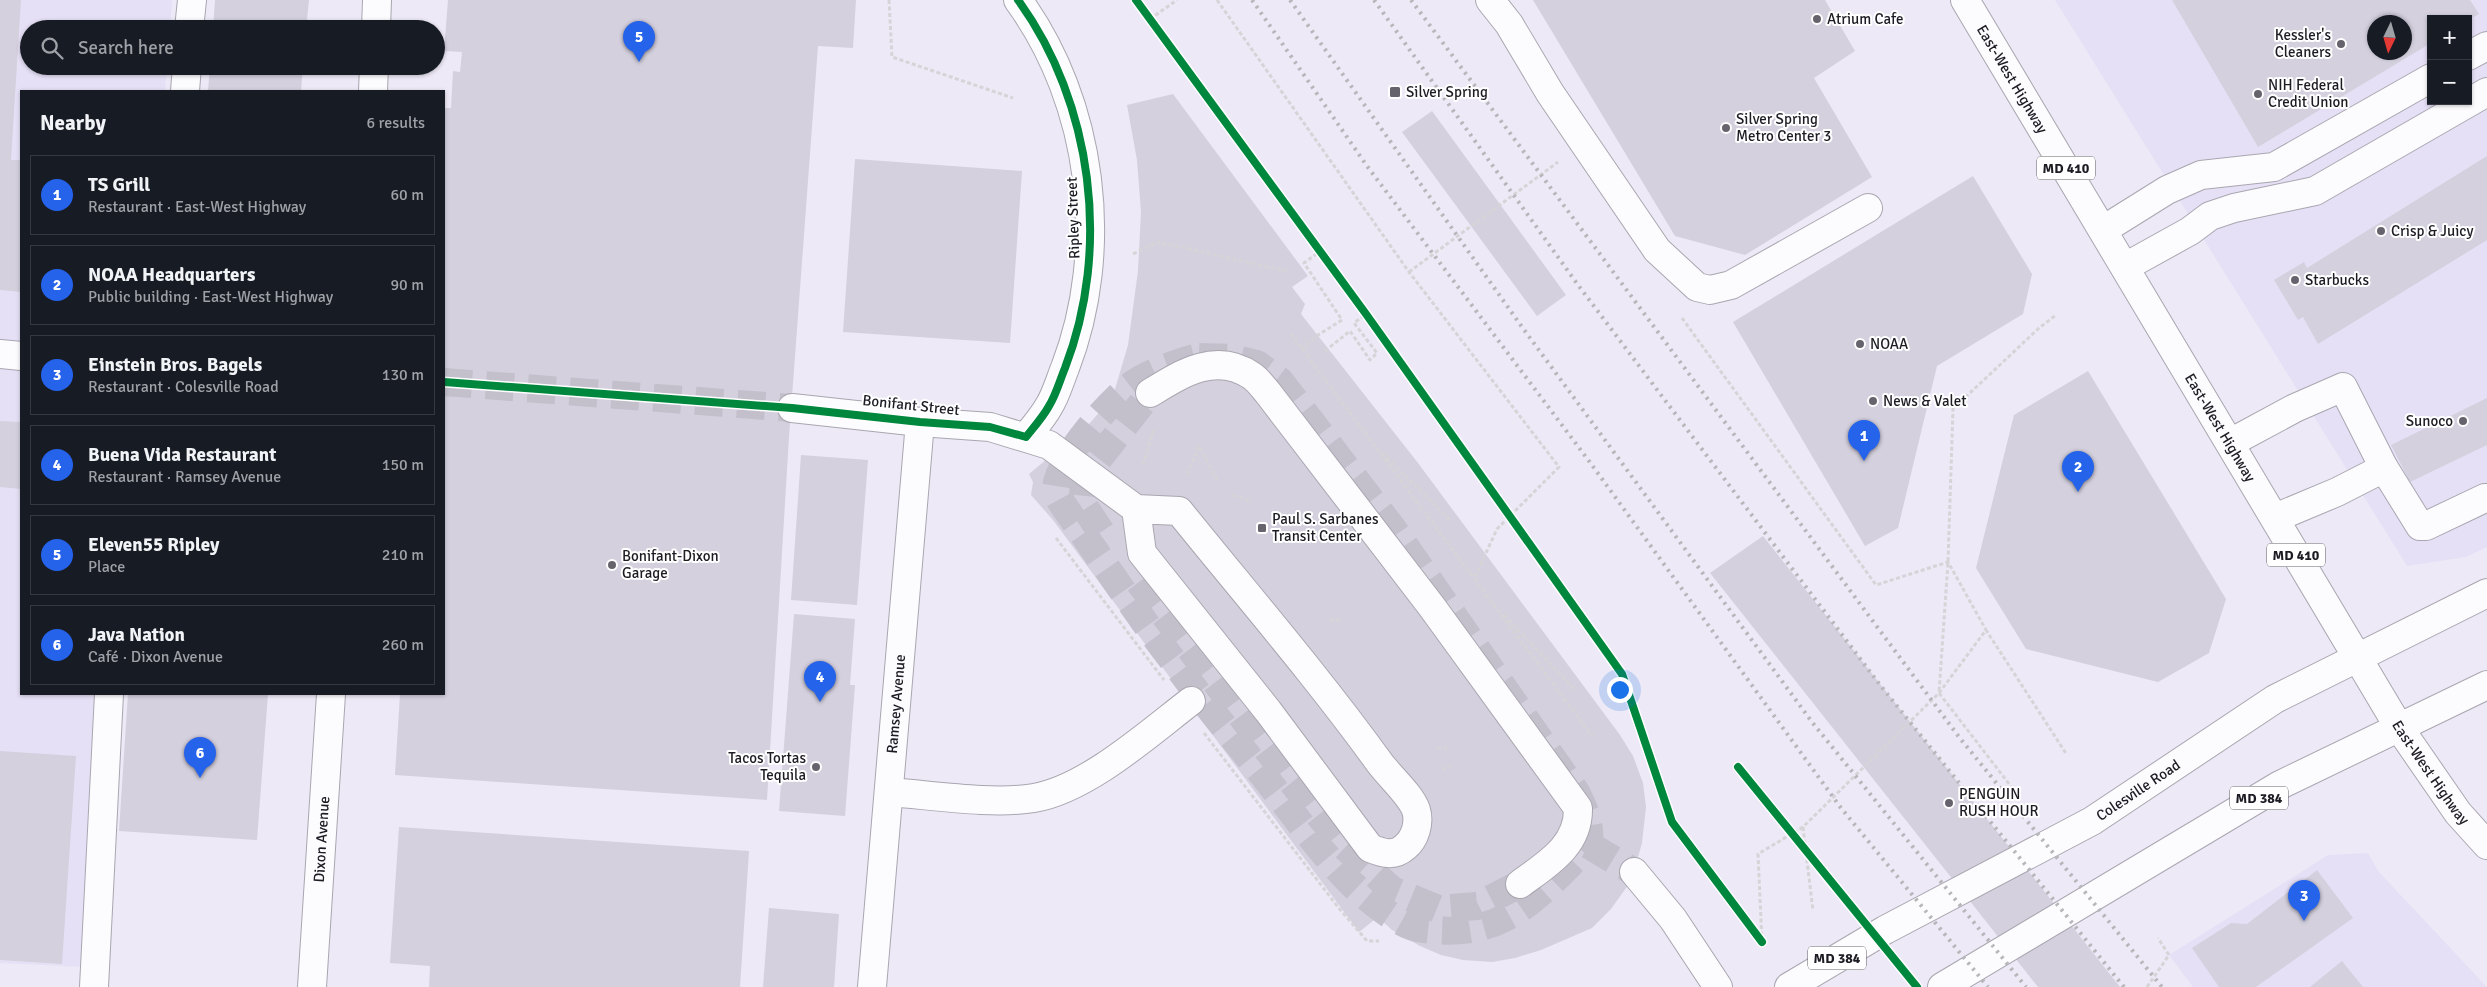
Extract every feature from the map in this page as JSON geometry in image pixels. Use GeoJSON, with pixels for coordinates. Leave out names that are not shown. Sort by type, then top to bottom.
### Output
{"type":"FeatureCollection","features":[{"type":"Feature","properties":{"kind":"main road"},"geometry":{"type":"LineString","coordinates":[[191,20],[192,0]]}},
{"type":"Feature","properties":{"kind":"main road"},"geometry":{"type":"LineString","coordinates":[[376,20],[377,0]]}},
{"type":"Feature","properties":{"kind":"main road","name":"Ripley Street"},"geometry":{"type":"LineString","coordinates":[[1018,0],[1037,26],[1057,70],[1077,123],[1087,182],[1090,221],[1089,269],[1077,337],[1050,406],[1026,436]]}},
{"type":"Feature","properties":{"kind":"main road"},"geometry":{"type":"LineString","coordinates":[[1490,0],[1509,24],[1550,93],[1657,250],[1697,286],[1710,290],[1731,285],[1868,208]]}},
{"type":"Feature","properties":{"kind":"main road","name":"East-West Highway"},"geometry":{"type":"LineString","coordinates":[[1965,0],[2400,729],[2458,812],[2487,845]]}},
{"type":"Feature","properties":{"kind":"main road"},"geometry":{"type":"LineString","coordinates":[[2472,54],[2487,46]]}},
{"type":"Feature","properties":{"kind":"main road"},"geometry":{"type":"LineString","coordinates":[[185,90],[186,75]]}},
{"type":"Feature","properties":{"kind":"main road"},"geometry":{"type":"LineString","coordinates":[[373,90],[374,75]]}},
{"type":"Feature","properties":{"kind":"main road"},"geometry":{"type":"LineString","coordinates":[[2103,230],[2167,190],[2201,176],[2274,167],[2427,80]]}},
{"type":"Feature","properties":{"kind":"main road"},"geometry":{"type":"LineString","coordinates":[[2125,267],[2190,231],[2210,216],[2234,208],[2314,192],[2487,92]]}},
{"type":"Feature","properties":{"kind":"main road"},"geometry":{"type":"LineString","coordinates":[[0,354],[20,356]]}},
{"type":"Feature","properties":{"kind":"main road"},"geometry":{"type":"LineString","coordinates":[[1150,393],[1184,372],[1208,366],[1233,366],[1252,376],[1268,393],[1432,606],[1578,808],[1578,823],[1562,850],[1520,884]]}},
{"type":"Feature","properties":{"kind":"main road"},"geometry":{"type":"LineString","coordinates":[[2230,443],[2295,408],[2343,388],[2384,468],[2420,526],[2426,526],[2486,499]]}},
{"type":"Feature","properties":{"kind":"main road","name":"Bonifant Street"},"geometry":{"type":"LineString","coordinates":[[792,408],[920,422],[990,427],[1026,436],[1049,445],[1136,509]]}},
{"type":"Feature","properties":{"kind":"main road","name":"Ramsey Avenue"},"geometry":{"type":"LineString","coordinates":[[872,987],[920,422]]}},
{"type":"Feature","properties":{"kind":"main road"},"geometry":{"type":"LineString","coordinates":[[2275,518],[2337,492],[2384,468]]}},
{"type":"Feature","properties":{"kind":"main road"},"geometry":{"type":"LineString","coordinates":[[1136,509],[1179,511],[1324,689],[1392,780],[1407,795],[1416,810],[1416,828],[1411,842],[1400,851],[1385,854],[1370,848],[1268,711],[1164,582],[1142,553],[1136,509]]}},
{"type":"Feature","properties":{"kind":"main road","name":"Colesville Road"},"geometry":{"type":"LineString","coordinates":[[1789,987],[1885,930],[2092,821],[2275,698],[2487,593]]}},
{"type":"Feature","properties":{"kind":"main road","name":"MD 384"},"geometry":{"type":"LineString","coordinates":[[1942,987],[2280,785],[2400,729],[2487,685]]}},
{"type":"Feature","properties":{"kind":"main road"},"geometry":{"type":"LineString","coordinates":[[94,987],[109,695]]}},
{"type":"Feature","properties":{"kind":"main road","name":"Dixon Avenue"},"geometry":{"type":"LineString","coordinates":[[312,987],[331,695]]}},
{"type":"Feature","properties":{"kind":"main road"},"geometry":{"type":"LineString","coordinates":[[889,792],[1012,799],[1033,798],[1055,793],[1084,781],[1192,701]]}},
{"type":"Feature","properties":{"kind":"main road"},"geometry":{"type":"LineString","coordinates":[[1634,872],[1673,919],[1718,987]]}},
{"type":"Feature","properties":{"kind":"path"},"geometry":{"type":"LineString","coordinates":[[889,0],[892,57],[1013,98]]}},
{"type":"Feature","properties":{"kind":"path"},"geometry":{"type":"LineString","coordinates":[[1150,19],[1177,0]]}},
{"type":"Feature","properties":{"kind":"path"},"geometry":{"type":"LineString","coordinates":[[1217,0],[1410,272],[1559,467],[1497,529],[1474,579]]}},
{"type":"Feature","properties":{"kind":"path"},"geometry":{"type":"LineString","coordinates":[[1410,272],[1565,156]]}},
{"type":"Feature","properties":{"kind":"path"},"geometry":{"type":"LineString","coordinates":[[1133,254],[1158,242],[1291,272]]}},
{"type":"Feature","properties":{"kind":"path"},"geometry":{"type":"LineString","coordinates":[[1302,349],[1318,335],[1342,320],[1304,262],[1319,252]]}},
{"type":"Feature","properties":{"kind":"path"},"geometry":{"type":"LineString","coordinates":[[1677,310],[1876,585],[1948,562]]}},
{"type":"Feature","properties":{"kind":"path"},"geometry":{"type":"LineString","coordinates":[[1325,351],[1350,331],[1370,360],[1377,354],[1354,324],[1366,314]]}},
{"type":"Feature","properties":{"kind":"path"},"geometry":{"type":"LineString","coordinates":[[2013,790],[1939,693],[1948,562],[1953,409],[2038,328],[2056,315]]}},
{"type":"Feature","properties":{"kind":"path"},"geometry":{"type":"LineString","coordinates":[[1291,334],[1593,738]]}},
{"type":"Feature","properties":{"kind":"path"},"geometry":{"type":"LineString","coordinates":[[1143,465],[1154,429]]}},
{"type":"Feature","properties":{"kind":"path"},"geometry":{"type":"LineString","coordinates":[[1187,474],[1199,446],[1218,481]]}},
{"type":"Feature","properties":{"kind":"path"},"geometry":{"type":"LineString","coordinates":[[1374,446],[1450,520]]}},
{"type":"Feature","properties":{"kind":"path"},"geometry":{"type":"LineString","coordinates":[[1233,496],[1251,501]]}},
{"type":"Feature","properties":{"kind":"path"},"geometry":{"type":"LineString","coordinates":[[1948,562],[1986,630],[2067,755]]}},
{"type":"Feature","properties":{"kind":"path"},"geometry":{"type":"LineString","coordinates":[[1493,604],[1576,691]]}},
{"type":"Feature","properties":{"kind":"path"},"geometry":{"type":"LineString","coordinates":[[1330,620],[1341,620]]}},
{"type":"Feature","properties":{"kind":"path"},"geometry":{"type":"LineString","coordinates":[[1762,942],[1758,854],[1804,827],[1939,693],[1986,630]]}},
{"type":"Feature","properties":{"kind":"path"},"geometry":{"type":"LineString","coordinates":[[1437,748],[1451,749]]}},
{"type":"Feature","properties":{"kind":"path"},"geometry":{"type":"LineString","coordinates":[[1442,769],[1451,767]]}},
{"type":"Feature","properties":{"kind":"path"},"geometry":{"type":"LineString","coordinates":[[1804,827],[1813,911]]}},
{"type":"Feature","properties":{"kind":"path"},"geometry":{"type":"LineString","coordinates":[[1338,908],[1367,941],[1379,941]]}},
{"type":"Feature","properties":{"kind":"path"},"geometry":{"type":"LineString","coordinates":[[1751,926],[1762,942]]}},
{"type":"Feature","properties":{"kind":"path"},"geometry":{"type":"LineString","coordinates":[[2147,987],[2169,955],[2158,938]]}},
{"type":"Feature","properties":{"kind":"shaded area"},"geometry":{"type":"Polygon","coordinates":[[[0,0],[172,0],[171,20],[20,20],[20,75],[166,75],[165,90],[20,90],[20,695],[123,695],[104,968],[0,963],[0,0]]]}},
{"type":"Feature","properties":{"kind":"shaded area"},"geometry":{"type":"Polygon","coordinates":[[[2055,0],[2487,0],[2487,547],[2466,557],[2407,566],[2055,0]]]}},
{"type":"Feature","properties":{"kind":"shaded area"},"geometry":{"type":"Polygon","coordinates":[[[2368,853],[2378,871],[2487,987],[2193,987],[2169,955],[2328,855],[2368,853]]]}},
{"type":"Feature","properties":{"kind":"building"},"geometry":{"type":"Polygon","coordinates":[[[0,0],[21,0],[11,160],[20,160],[20,292],[0,290],[0,0]]]}},
{"type":"Feature","properties":{"kind":"building"},"geometry":{"type":"Polygon","coordinates":[[[215,0],[309,0],[307,20],[214,20],[215,0]]]}},
{"type":"Feature","properties":{"kind":"building","name":"Bonifant-Dixon Garage"},"geometry":{"type":"Polygon","coordinates":[[[448,0],[856,0],[853,48],[818,46],[789,437],[767,800],[395,775],[400,695],[445,695],[445,108],[451,108],[453,71],[460,72],[462,52],[445,51],[448,0]]]}},
{"type":"Feature","properties":{"kind":"building","name":"Silver Spring Metro Center 3"},"geometry":{"type":"Polygon","coordinates":[[[1533,0],[1825,0],[1855,51],[1814,78],[1872,177],[1745,255],[1675,236],[1533,0]]]}},
{"type":"Feature","properties":{"kind":"building"},"geometry":{"type":"Polygon","coordinates":[[[2172,0],[2470,0],[2479,14],[2472,18],[2472,15],[2427,15],[2427,45],[2412,54],[2412,15],[2367,15],[2367,60],[2403,60],[2258,147],[2172,0]]]}},
{"type":"Feature","properties":{"kind":"building"},"geometry":{"type":"Polygon","coordinates":[[[209,75],[302,75],[301,90],[208,90],[209,75]]]}},
{"type":"Feature","properties":{"kind":"building","name":"Paul S. Sarbanes Transit Center"},"geometry":{"type":"Polygon","coordinates":[[[1173,94],[1308,276],[1292,287],[1305,304],[1301,314],[1418,463],[1620,735],[1633,756],[1643,783],[1646,807],[1642,843],[1631,881],[1611,909],[1592,928],[1541,950],[1515,958],[1492,962],[1463,960],[1441,955],[1420,946],[1392,930],[1378,917],[1359,932],[1053,520],[1031,495],[1033,482],[1029,474],[1090,423],[1113,396],[1128,345],[1138,271],[1141,212],[1137,160],[1127,105],[1173,94]]]}},
{"type":"Feature","properties":{"kind":"building"},"geometry":{"type":"Polygon","coordinates":[[[1432,111],[1566,295],[1537,316],[1402,132],[1432,111]]]}},
{"type":"Feature","properties":{"kind":"building"},"geometry":{"type":"Polygon","coordinates":[[[2487,156],[2487,240],[2318,344],[2303,317],[2298,320],[2274,280],[2304,262],[2307,268],[2487,156]]]}},
{"type":"Feature","properties":{"kind":"building"},"geometry":{"type":"Polygon","coordinates":[[[855,159],[1022,171],[1010,343],[843,332],[855,159]]]}},
{"type":"Feature","properties":{"kind":"building","name":"NOAA"},"geometry":{"type":"Polygon","coordinates":[[[1973,176],[2032,274],[2023,314],[1937,366],[1898,528],[1865,546],[1733,322],[1973,176]]]}},
{"type":"Feature","properties":{"kind":"building"},"geometry":{"type":"Polygon","coordinates":[[[2088,371],[2226,599],[2209,653],[2158,682],[2026,649],[1976,568],[2014,415],[2088,371]]]}},
{"type":"Feature","properties":{"kind":"building","name":"Sunoco"},"geometry":{"type":"Polygon","coordinates":[[[2487,398],[2487,445],[2410,482],[2391,445],[2487,398]]]}},
{"type":"Feature","properties":{"kind":"building"},"geometry":{"type":"Polygon","coordinates":[[[0,421],[20,422],[20,489],[0,487],[0,421]]]}},
{"type":"Feature","properties":{"kind":"building"},"geometry":{"type":"Polygon","coordinates":[[[801,455],[868,460],[857,605],[791,600],[801,455]]]}},
{"type":"Feature","properties":{"kind":"building"},"geometry":{"type":"Polygon","coordinates":[[[1763,536],[2120,987],[2038,987],[1710,573],[1763,536]]]}},
{"type":"Feature","properties":{"kind":"building"},"geometry":{"type":"Polygon","coordinates":[[[794,614],[855,619],[850,685],[855,685],[845,816],[779,811],[794,614]]]}},
{"type":"Feature","properties":{"kind":"building"},"geometry":{"type":"Polygon","coordinates":[[[128,695],[268,695],[257,840],[119,831],[128,695]]]}},
{"type":"Feature","properties":{"kind":"building"},"geometry":{"type":"Polygon","coordinates":[[[0,751],[76,756],[62,964],[0,960],[0,751]]]}},
{"type":"Feature","properties":{"kind":"building"},"geometry":{"type":"Polygon","coordinates":[[[399,827],[749,851],[740,987],[429,987],[430,966],[390,963],[399,827]]]}},
{"type":"Feature","properties":{"kind":"building"},"geometry":{"type":"Polygon","coordinates":[[[2317,870],[2353,918],[2256,987],[2219,987],[2192,948],[2231,923],[2247,924],[2317,870]]]}},
{"type":"Feature","properties":{"kind":"building"},"geometry":{"type":"Polygon","coordinates":[[[769,908],[839,914],[834,987],[763,987],[769,908]]]}},
{"type":"Feature","properties":{"kind":"building"},"geometry":{"type":"Polygon","coordinates":[[[2342,961],[2363,987],[2310,987],[2342,961]]]}},
{"type":"Feature","properties":{"kind":"tunnel"},"geometry":{"type":"LineString","coordinates":[[1199,357],[1232,358],[1257,364],[1280,381],[1393,529],[1576,792],[1587,817],[1589,845],[1551,883],[1515,912],[1495,922],[1472,929],[1447,931],[1417,928],[1401,922],[1358,890],[1316,843],[1192,686],[1143,620],[1057,495],[1056,488],[1065,462],[1085,433],[1119,396],[1144,377],[1199,357]]}},
{"type":"Feature","properties":{"kind":"tunnel"},"geometry":{"type":"LineString","coordinates":[[445,382],[792,408]]}},
{"type":"Feature","properties":{"kind":"tunnel"},"geometry":{"type":"LineString","coordinates":[[1101,532],[1082,503],[1085,476],[1150,393]]}},
{"type":"Feature","properties":{"kind":"tunnel"},"geometry":{"type":"LineString","coordinates":[[1139,582],[1292,782],[1344,846],[1392,890],[1438,909],[1477,906],[1520,884]]}},
{"type":"Feature","properties":{"kind":"tunnel"},"geometry":{"type":"LineString","coordinates":[[1589,845],[1634,872]]}},
{"type":"Feature","properties":{"kind":"railway"},"geometry":{"type":"LineString","coordinates":[[1252,0],[1367,166],[1589,461],[1841,808],[1988,987]]}},
{"type":"Feature","properties":{"kind":"railway"},"geometry":{"type":"LineString","coordinates":[[1290,0],[1522,327],[1812,722],[2026,987]]}},
{"type":"Feature","properties":{"kind":"railway"},"geometry":{"type":"LineString","coordinates":[[1374,0],[1578,285],[1880,685],[2124,987]]}},
{"type":"Feature","properties":{"kind":"railway"},"geometry":{"type":"LineString","coordinates":[[1411,0],[1959,737],[2162,987]]}},
{"type":"Feature","properties":{"kind":"cycle path"},"geometry":{"type":"LineString","coordinates":[[445,382],[792,408],[920,422],[990,427],[1026,437],[1044,414],[1054,397],[1079,322],[1088,275],[1090,226],[1087,178],[1078,130],[1063,84],[1043,41],[1018,0]]}},
{"type":"Feature","properties":{"kind":"cycle path"},"geometry":{"type":"LineString","coordinates":[[1136,0],[1366,314],[1622,674],[1672,822],[1762,942]]}},
{"type":"Feature","properties":{"kind":"cycle path"},"geometry":{"type":"LineString","coordinates":[[1738,767],[1917,987]]}},
{"type":"Feature","properties":{"kind":"place","name":"Atrium Cafe"},"geometry":{"type":"Point","coordinates":[1817,19]}},
{"type":"Feature","properties":{"kind":"place","name":"Kessler's Cleaners"},"geometry":{"type":"Point","coordinates":[2341,44]}},
{"type":"Feature","properties":{"kind":"place","name":"Eleven55 Ripley"},"geometry":{"type":"Point","coordinates":[639,62]}},
{"type":"Feature","properties":{"kind":"place","name":"Silver Spring"},"geometry":{"type":"Point","coordinates":[1395,92]}},
{"type":"Feature","properties":{"kind":"place","name":"NIH Federal Credit Union"},"geometry":{"type":"Point","coordinates":[2258,94]}},
{"type":"Feature","properties":{"kind":"place","name":"Silver Spring Metro Center 3"},"geometry":{"type":"Point","coordinates":[1726,128]}},
{"type":"Feature","properties":{"kind":"place","name":"Crisp & Juicy"},"geometry":{"type":"Point","coordinates":[2381,231]}},
{"type":"Feature","properties":{"kind":"place","name":"Starbucks"},"geometry":{"type":"Point","coordinates":[2295,280]}},
{"type":"Feature","properties":{"kind":"place","name":"NOAA"},"geometry":{"type":"Point","coordinates":[1860,344]}},
{"type":"Feature","properties":{"kind":"place","name":"News & Valet"},"geometry":{"type":"Point","coordinates":[1873,401]}},
{"type":"Feature","properties":{"kind":"place","name":"Sunoco"},"geometry":{"type":"Point","coordinates":[2463,421]}},
{"type":"Feature","properties":{"kind":"place","name":"TS Grill"},"geometry":{"type":"Point","coordinates":[1864,461]}},
{"type":"Feature","properties":{"kind":"place","name":"NOAA Headquarters"},"geometry":{"type":"Point","coordinates":[2078,492]}},
{"type":"Feature","properties":{"kind":"place","name":"Paul S. Sarbanes Transit Center"},"geometry":{"type":"Point","coordinates":[1262,528]}},
{"type":"Feature","properties":{"kind":"place","name":"Bonifant-Dixon Garage"},"geometry":{"type":"Point","coordinates":[612,565]}},
{"type":"Feature","properties":{"kind":"place","name":"Buena Vida Restaurant"},"geometry":{"type":"Point","coordinates":[820,702]}},
{"type":"Feature","properties":{"kind":"place","name":"Tacos Tortas Tequila"},"geometry":{"type":"Point","coordinates":[816,767]}},
{"type":"Feature","properties":{"kind":"place","name":"Java Nation"},"geometry":{"type":"Point","coordinates":[200,778]}},
{"type":"Feature","properties":{"kind":"place","name":"PENGUIN RUSH HOUR"},"geometry":{"type":"Point","coordinates":[1949,803]}},
{"type":"Feature","properties":{"kind":"place","name":"Einstein Bros. Bagels"},"geometry":{"type":"Point","coordinates":[2304,921]}}]}
